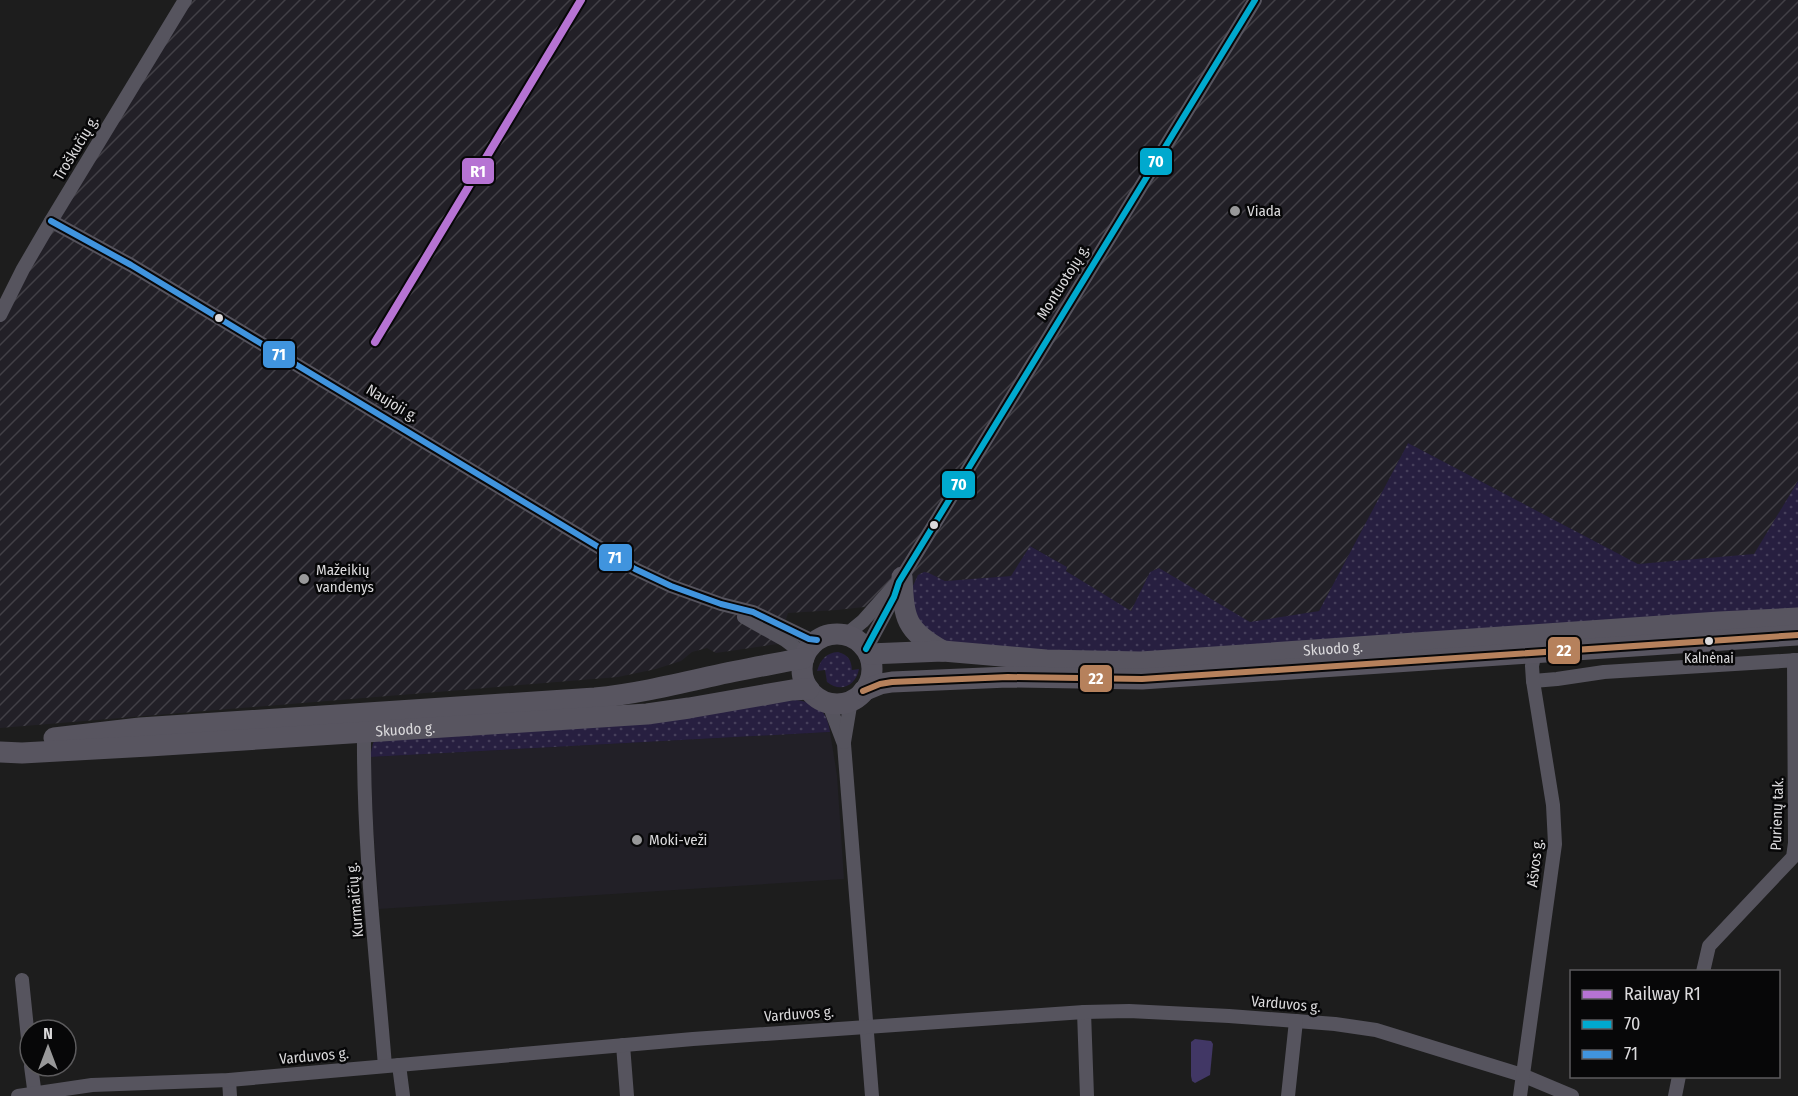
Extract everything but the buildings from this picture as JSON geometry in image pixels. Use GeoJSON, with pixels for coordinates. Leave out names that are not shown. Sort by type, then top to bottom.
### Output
{"type":"FeatureCollection","features":[{"type":"Feature","properties":{"kind":"main road"},"geometry":{"type":"LineString","coordinates":[[901,580],[906,618],[918,635],[943,651]]}},
{"type":"Feature","properties":{"kind":"main road","name":"Skuodo g."},"geometry":{"type":"LineString","coordinates":[[857,696],[873,687],[892,682],[1008,677],[1142,679],[1798,618]]}},
{"type":"Feature","properties":{"kind":"main road"},"geometry":{"type":"LineString","coordinates":[[831,634],[846,635],[854,638],[867,652],[872,670],[868,685],[857,696],[836,704],[821,699],[809,689],[802,671],[809,651],[831,634]]}},
{"type":"Feature","properties":{"kind":"main road","name":"Skuodo g."},"geometry":{"type":"LineString","coordinates":[[867,652],[943,651],[1046,660],[1141,662],[1798,635]]}},
{"type":"Feature","properties":{"kind":"main road","name":"Skuodo g."},"geometry":{"type":"LineString","coordinates":[[0,745],[140,728],[626,695],[713,676],[809,651]]}},
{"type":"Feature","properties":{"kind":"main road","name":"Skuodo g."},"geometry":{"type":"LineString","coordinates":[[0,752],[22,753],[149,746],[647,714],[809,689]]}},
{"type":"Feature","properties":{"kind":"street","name":"Troškučių g."},"geometry":{"type":"LineString","coordinates":[[0,315],[51,221],[185,0]]}},
{"type":"Feature","properties":{"kind":"street","name":"Montuotojų g."},"geometry":{"type":"LineString","coordinates":[[867,652],[901,580],[1255,0]]}},
{"type":"Feature","properties":{"kind":"street","name":"Naujoji g."},"geometry":{"type":"LineString","coordinates":[[51,221],[131,265],[635,569],[671,586],[721,604],[753,612],[809,639],[809,651]]}},
{"type":"Feature","properties":{"kind":"street","name":"Montuotojų g."},"geometry":{"type":"LineString","coordinates":[[846,635],[864,621],[886,593],[901,580]]}},
{"type":"Feature","properties":{"kind":"street","name":"Ašvos g."},"geometry":{"type":"LineString","coordinates":[[1520,1096],[1555,844],[1553,805],[1533,681],[1532,666],[1536,644]]}},
{"type":"Feature","properties":{"kind":"street"},"geometry":{"type":"LineString","coordinates":[[1533,681],[1604,672],[1796,660]]}},
{"type":"Feature","properties":{"kind":"street","name":"Purienų tak."},"geometry":{"type":"LineString","coordinates":[[1703,970],[1709,946],[1793,857],[1796,660]]}},
{"type":"Feature","properties":{"kind":"street"},"geometry":{"type":"LineString","coordinates":[[844,744],[857,696]]}},
{"type":"Feature","properties":{"kind":"street"},"geometry":{"type":"LineString","coordinates":[[828,702],[844,744],[872,1096]]}},
{"type":"Feature","properties":{"kind":"street","name":"Kurmaičių g."},"geometry":{"type":"LineString","coordinates":[[364,731],[367,833],[392,1065],[403,1096]]}},
{"type":"Feature","properties":{"kind":"street"},"geometry":{"type":"LineString","coordinates":[[22,980],[26,1018]]}},
{"type":"Feature","properties":{"kind":"street"},"geometry":{"type":"LineString","coordinates":[[1083,1012],[1087,1096]]}},
{"type":"Feature","properties":{"kind":"street","name":"Varduvos g."},"geometry":{"type":"LineString","coordinates":[[18,1096],[92,1085],[229,1080],[867,1026],[1083,1012],[1152,1012],[1335,1024],[1376,1030],[1522,1075],[1572,1096]]}},
{"type":"Feature","properties":{"kind":"street"},"geometry":{"type":"LineString","coordinates":[[1288,1096],[1296,1021]]}},
{"type":"Feature","properties":{"kind":"street"},"geometry":{"type":"LineString","coordinates":[[623,1045],[627,1096]]}},
{"type":"Feature","properties":{"kind":"street"},"geometry":{"type":"LineString","coordinates":[[33,1078],[35,1094]]}},
{"type":"Feature","properties":{"kind":"street"},"geometry":{"type":"LineString","coordinates":[[1675,1096],[1679,1078]]}},
{"type":"Feature","properties":{"kind":"street"},"geometry":{"type":"LineString","coordinates":[[229,1080],[230,1096]]}},
{"type":"Feature","properties":{"kind":"shaded area"},"geometry":{"type":"Polygon","coordinates":[[[185,0],[1798,0],[1798,481],[1754,555],[1638,564],[1408,443],[1319,611],[1250,623],[1159,568],[1150,572],[1131,612],[1065,570],[1067,567],[1031,546],[1012,576],[945,581],[929,573],[909,602],[788,613],[778,644],[716,653],[707,648],[692,652],[681,661],[618,677],[0,728],[0,315],[185,0]]]}},
{"type":"Feature","properties":{"kind":"shaded area"},"geometry":{"type":"Polygon","coordinates":[[[1408,443],[1638,564],[1754,554],[1798,481],[1798,611],[1156,653],[1083,654],[946,642],[919,627],[911,590],[918,575],[924,572],[929,573],[945,581],[1011,576],[1030,546],[1067,567],[1066,571],[1131,611],[1150,572],[1159,568],[1250,622],[1319,611],[1408,443]]]}},
{"type":"Feature","properties":{"kind":"shaded area"},"geometry":{"type":"Polygon","coordinates":[[[838,652],[849,658],[852,670],[859,669],[855,680],[842,687],[827,682],[825,670],[817,671],[824,657],[838,652]]]}},
{"type":"Feature","properties":{"kind":"shaded area"},"geometry":{"type":"Polygon","coordinates":[[[796,700],[810,703],[820,709],[829,724],[830,732],[370,757],[373,743],[378,738],[796,700]]]}},
{"type":"Feature","properties":{"kind":"shaded area"},"geometry":{"type":"Polygon","coordinates":[[[830,732],[837,775],[844,879],[379,909],[370,757],[830,732]]]}},
{"type":"Feature","properties":{"kind":"shaded area"},"geometry":{"type":"Polygon","coordinates":[[[1195,1039],[1211,1041],[1213,1044],[1210,1075],[1195,1083],[1191,1076],[1191,1042],[1195,1039]]]}},
{"type":"Feature","properties":{"kind":"rail line","name":"R1"},"geometry":{"type":"LineString","coordinates":[[375,342],[581,0]]}},
{"type":"Feature","properties":{"kind":"transit line","name":"70"},"geometry":{"type":"LineString","coordinates":[[866,649],[894,597],[899,582],[1255,0]]}},
{"type":"Feature","properties":{"kind":"transit line","name":"71"},"geometry":{"type":"LineString","coordinates":[[51,221],[131,265],[635,569],[671,586],[721,604],[753,612],[809,639],[817,640]]}},
{"type":"Feature","properties":{"kind":"transit line","name":"22"},"geometry":{"type":"LineString","coordinates":[[863,691],[892,682],[1008,677],[1142,679],[1798,635]]}},
{"type":"Feature","properties":{"kind":"place","name":"Viada"},"geometry":{"type":"Point","coordinates":[1235,211]}},
{"type":"Feature","properties":{"kind":"place","name":"Mažeikių vandenys"},"geometry":{"type":"Point","coordinates":[304,579]}},
{"type":"Feature","properties":{"kind":"place","name":"Kalnėnai"},"geometry":{"type":"Point","coordinates":[1709,641]}},
{"type":"Feature","properties":{"kind":"place","name":"Moki-veži"},"geometry":{"type":"Point","coordinates":[637,840]}}]}
